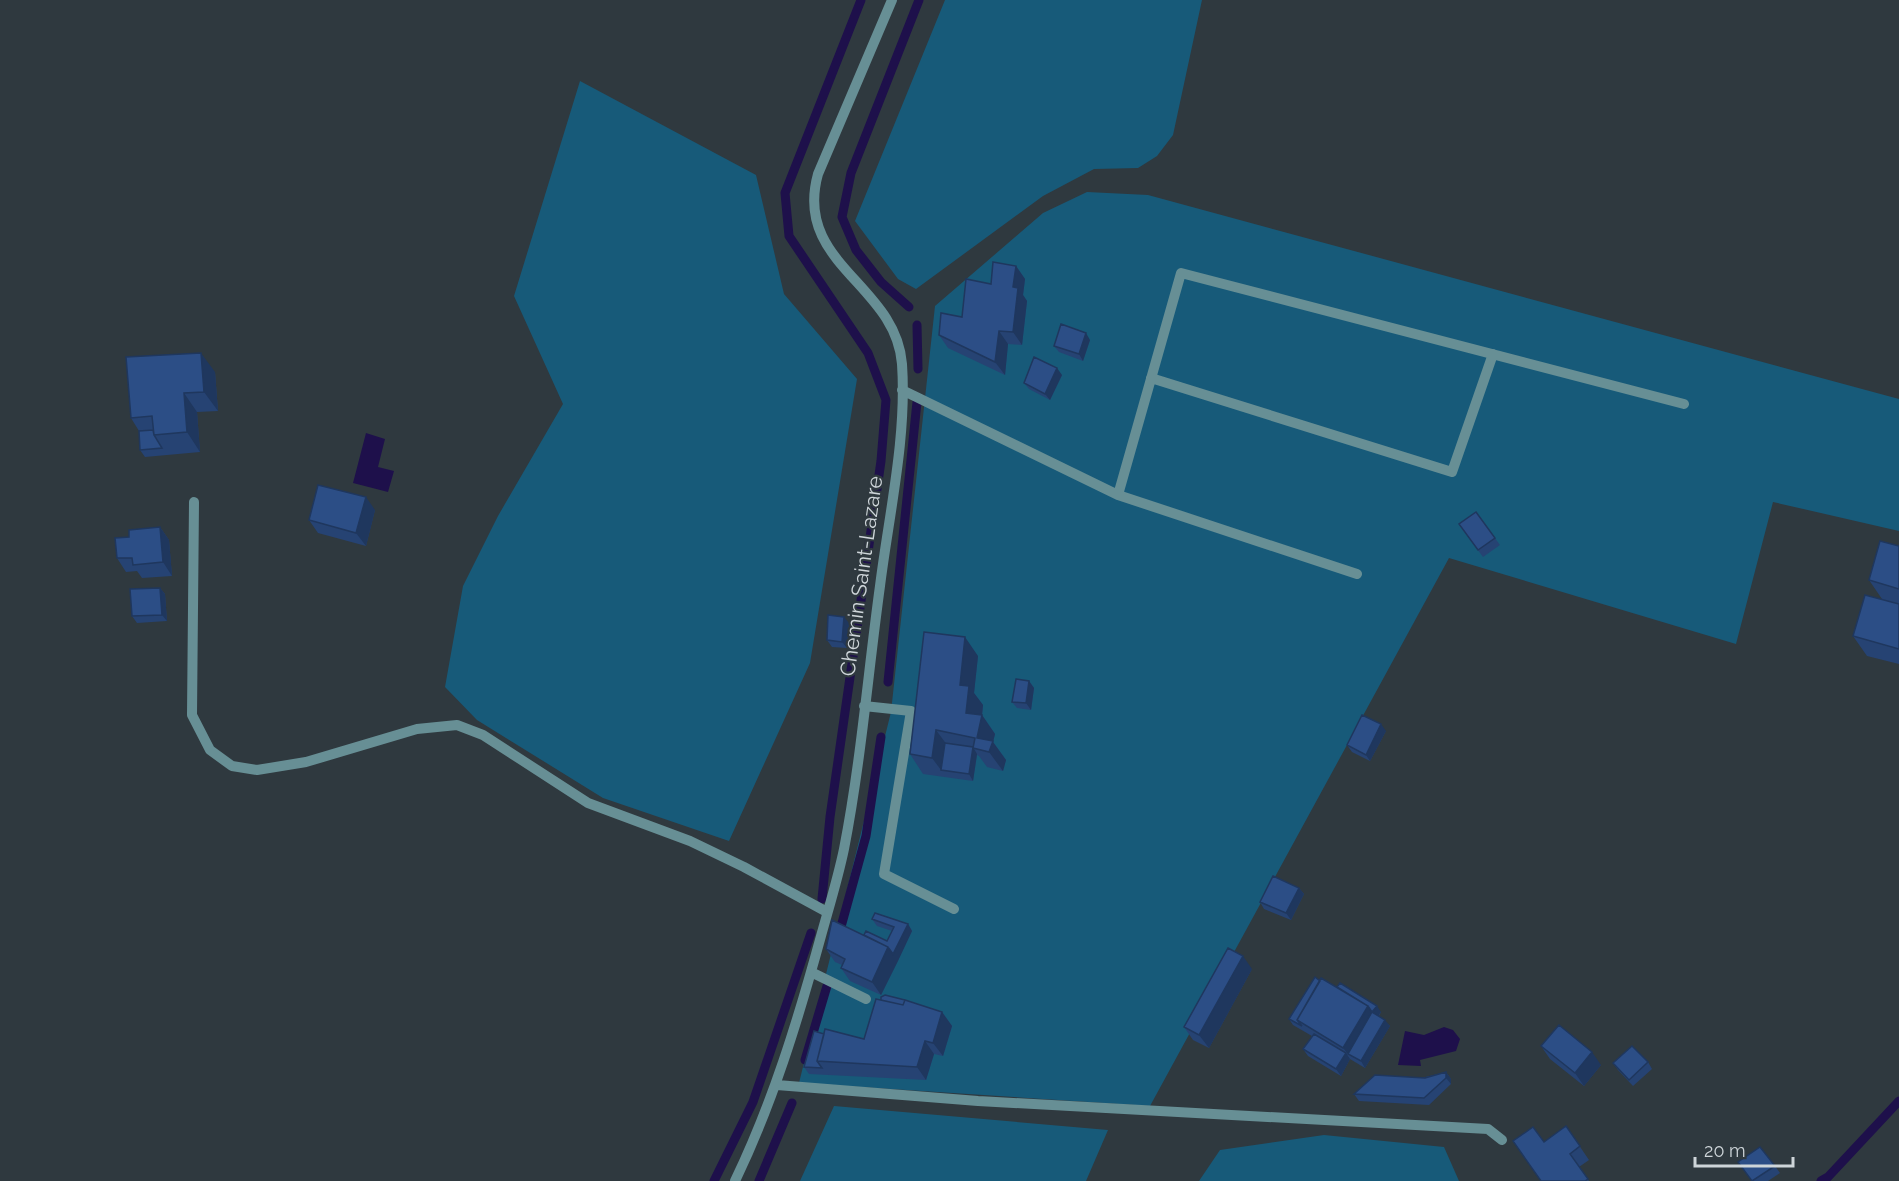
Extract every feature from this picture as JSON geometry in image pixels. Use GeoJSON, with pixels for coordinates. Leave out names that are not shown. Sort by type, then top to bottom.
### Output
{"type":"FeatureCollection","features":[{"type":"Feature","properties":{"kind":"street","name":"Chemin Saint-Lazare"},"geometry":{"type":"LineString","coordinates":[[735,1181],[777,1085],[811,972],[844,849],[864,706],[899,439],[902,362],[896,333],[885,314],[833,255],[816,221],[812,195],[818,174],[892,0]]}},
{"type":"Feature","properties":{"kind":"street"},"geometry":{"type":"LineString","coordinates":[[1118,495],[1181,273],[1684,404]]}},
{"type":"Feature","properties":{"kind":"street"},"geometry":{"type":"LineString","coordinates":[[1151,378],[1452,472],[1493,354]]}},
{"type":"Feature","properties":{"kind":"street"},"geometry":{"type":"LineString","coordinates":[[902,390],[1118,495],[1358,574]]}},
{"type":"Feature","properties":{"kind":"street"},"geometry":{"type":"LineString","coordinates":[[194,502],[195,606],[192,715],[210,750],[232,766],[257,770],[306,762],[417,729],[457,725],[483,735],[588,803],[690,842],[744,867],[827,912]]}},
{"type":"Feature","properties":{"kind":"street"},"geometry":{"type":"LineString","coordinates":[[864,706],[911,711],[884,874],[954,909]]}},
{"type":"Feature","properties":{"kind":"street"},"geometry":{"type":"LineString","coordinates":[[811,972],[866,999]]}},
{"type":"Feature","properties":{"kind":"street"},"geometry":{"type":"LineString","coordinates":[[777,1085],[978,1101],[1488,1129],[1502,1140]]}},
{"type":"Feature","properties":{"kind":"shaded area"},"geometry":{"type":"Polygon","coordinates":[[[945,0],[1202,0],[1173,135],[1157,156],[1138,168],[1094,169],[1043,196],[916,289],[898,279],[855,221],[945,0]]]}},
{"type":"Feature","properties":{"kind":"shaded area"},"geometry":{"type":"Polygon","coordinates":[[[580,81],[756,175],[784,294],[857,379],[810,663],[729,841],[603,798],[477,720],[445,687],[463,586],[498,516],[563,404],[514,296],[580,81]]]}},
{"type":"Feature","properties":{"kind":"shaded area"},"geometry":{"type":"Polygon","coordinates":[[[1087,192],[1148,195],[1899,399],[1899,531],[1773,502],[1736,644],[1449,558],[1150,1106],[799,1083],[891,712],[935,306],[1043,213],[1087,192]]]}},
{"type":"Feature","properties":{"kind":"shaded area"},"geometry":{"type":"Polygon","coordinates":[[[366,433],[385,439],[378,467],[394,471],[388,492],[353,483],[366,433]]]}},
{"type":"Feature","properties":{"kind":"shaded area"},"geometry":{"type":"Polygon","coordinates":[[[1444,1027],[1453,1030],[1460,1039],[1456,1051],[1420,1060],[1421,1066],[1398,1065],[1405,1031],[1424,1035],[1444,1027]]]}},
{"type":"Feature","properties":{"kind":"shaded area"},"geometry":{"type":"Polygon","coordinates":[[[834,1106],[1108,1130],[1086,1181],[800,1181],[834,1106]]]}},
{"type":"Feature","properties":{"kind":"shaded area"},"geometry":{"type":"Polygon","coordinates":[[[1324,1135],[1444,1147],[1459,1181],[1199,1181],[1220,1150],[1324,1135]]]}},
{"type":"Feature","properties":{"kind":"building"},"geometry":{"type":"Polygon","coordinates":[[[993,262],[1016,266],[1013,287],[1018,288],[1013,332],[999,331],[995,362],[939,335],[941,313],[962,317],[966,279],[991,284],[993,262]]]}},
{"type":"Feature","properties":{"kind":"building"},"geometry":{"type":"Polygon","coordinates":[[[1061,324],[1086,333],[1079,354],[1054,346],[1061,324]]]}},
{"type":"Feature","properties":{"kind":"building"},"geometry":{"type":"Polygon","coordinates":[[[201,353],[204,392],[184,393],[187,432],[154,435],[152,416],[131,418],[126,357],[201,353]]]}},
{"type":"Feature","properties":{"kind":"building"},"geometry":{"type":"Polygon","coordinates":[[[1034,357],[1057,368],[1045,394],[1024,383],[1034,357]]]}},
{"type":"Feature","properties":{"kind":"building"},"geometry":{"type":"Polygon","coordinates":[[[153,430],[162,448],[140,450],[139,431],[153,430]]]}},
{"type":"Feature","properties":{"kind":"building"},"geometry":{"type":"Polygon","coordinates":[[[318,485],[366,497],[356,533],[309,520],[318,485]]]}},
{"type":"Feature","properties":{"kind":"building"},"geometry":{"type":"Polygon","coordinates":[[[1476,512],[1495,538],[1478,550],[1459,524],[1476,512]]]}},
{"type":"Feature","properties":{"kind":"building"},"geometry":{"type":"Polygon","coordinates":[[[160,527],[163,562],[133,565],[132,558],[117,558],[115,538],[129,537],[129,530],[160,527]]]}},
{"type":"Feature","properties":{"kind":"building"},"geometry":{"type":"Polygon","coordinates":[[[1880,541],[1899,546],[1899,589],[1869,580],[1880,541]]]}},
{"type":"Feature","properties":{"kind":"building"},"geometry":{"type":"Polygon","coordinates":[[[160,588],[162,615],[132,616],[130,589],[160,588]]]}},
{"type":"Feature","properties":{"kind":"building"},"geometry":{"type":"Polygon","coordinates":[[[1865,595],[1899,604],[1899,649],[1853,636],[1865,595]]]}},
{"type":"Feature","properties":{"kind":"building"},"geometry":{"type":"Polygon","coordinates":[[[828,615],[844,617],[842,642],[827,640],[828,615]]]}},
{"type":"Feature","properties":{"kind":"building"},"geometry":{"type":"Polygon","coordinates":[[[924,632],[965,637],[960,685],[969,686],[966,713],[982,715],[977,738],[993,741],[989,752],[973,748],[975,738],[936,730],[932,758],[910,754],[924,632]]]}},
{"type":"Feature","properties":{"kind":"building"},"geometry":{"type":"Polygon","coordinates":[[[1016,679],[1029,681],[1026,703],[1012,702],[1016,679]]]}},
{"type":"Feature","properties":{"kind":"building"},"geometry":{"type":"Polygon","coordinates":[[[1362,715],[1381,724],[1366,755],[1347,745],[1362,715]]]}},
{"type":"Feature","properties":{"kind":"building"},"geometry":{"type":"Polygon","coordinates":[[[945,743],[973,747],[969,774],[941,770],[945,743]]]}},
{"type":"Feature","properties":{"kind":"building"},"geometry":{"type":"Polygon","coordinates":[[[1273,876],[1299,888],[1286,913],[1260,902],[1273,876]]]}},
{"type":"Feature","properties":{"kind":"building"},"geometry":{"type":"Polygon","coordinates":[[[875,913],[908,924],[893,954],[888,947],[864,935],[866,931],[887,941],[894,927],[872,919],[875,913]]]}},
{"type":"Feature","properties":{"kind":"building"},"geometry":{"type":"Polygon","coordinates":[[[832,920],[888,947],[872,982],[841,968],[845,959],[826,949],[832,920]]]}},
{"type":"Feature","properties":{"kind":"building"},"geometry":{"type":"Polygon","coordinates":[[[1228,948],[1243,956],[1199,1035],[1184,1027],[1228,948]]]}},
{"type":"Feature","properties":{"kind":"building"},"geometry":{"type":"Polygon","coordinates":[[[1315,977],[1320,981],[1297,1020],[1302,1026],[1289,1019],[1315,977]]]}},
{"type":"Feature","properties":{"kind":"building"},"geometry":{"type":"Polygon","coordinates":[[[1321,978],[1368,1006],[1343,1048],[1297,1020],[1321,978]]]}},
{"type":"Feature","properties":{"kind":"building"},"geometry":{"type":"Polygon","coordinates":[[[1340,983],[1377,1006],[1372,1012],[1368,1006],[1337,987],[1340,983]]]}},
{"type":"Feature","properties":{"kind":"building"},"geometry":{"type":"Polygon","coordinates":[[[885,995],[905,1000],[903,1005],[881,1000],[881,997],[885,995]]]}},
{"type":"Feature","properties":{"kind":"building"},"geometry":{"type":"Polygon","coordinates":[[[876,999],[903,1005],[905,1000],[942,1012],[933,1043],[925,1041],[917,1067],[817,1061],[825,1029],[864,1039],[876,999]]]}},
{"type":"Feature","properties":{"kind":"building"},"geometry":{"type":"Polygon","coordinates":[[[1372,1012],[1385,1020],[1361,1061],[1348,1054],[1372,1012]]]}},
{"type":"Feature","properties":{"kind":"building"},"geometry":{"type":"Polygon","coordinates":[[[1559,1025],[1592,1052],[1575,1073],[1541,1046],[1559,1025]]]}},
{"type":"Feature","properties":{"kind":"building"},"geometry":{"type":"Polygon","coordinates":[[[814,1031],[824,1034],[817,1061],[822,1068],[804,1067],[814,1031]]]}},
{"type":"Feature","properties":{"kind":"building"},"geometry":{"type":"Polygon","coordinates":[[[1314,1034],[1346,1053],[1336,1069],[1303,1049],[1314,1034]]]}},
{"type":"Feature","properties":{"kind":"building"},"geometry":{"type":"Polygon","coordinates":[[[1632,1046],[1648,1062],[1629,1080],[1613,1063],[1632,1046]]]}},
{"type":"Feature","properties":{"kind":"building"},"geometry":{"type":"Polygon","coordinates":[[[1446,1072],[1446,1078],[1424,1098],[1354,1094],[1375,1075],[1425,1078],[1446,1072]]]}},
{"type":"Feature","properties":{"kind":"building"},"geometry":{"type":"Polygon","coordinates":[[[1566,1126],[1580,1146],[1570,1154],[1588,1179],[1585,1181],[1541,1181],[1513,1141],[1533,1127],[1544,1142],[1566,1126]]]}},
{"type":"Feature","properties":{"kind":"building"},"geometry":{"type":"Polygon","coordinates":[[[1760,1147],[1775,1166],[1752,1181],[1738,1162],[1760,1147]]]}},
{"type":"Feature","properties":{"kind":"waterway"},"geometry":{"type":"LineString","coordinates":[[822,899],[830,817],[881,461],[886,400],[868,353],[789,236],[785,193],[861,0]]}},
{"type":"Feature","properties":{"kind":"waterway"},"geometry":{"type":"LineString","coordinates":[[909,307],[881,282],[856,250],[842,217],[851,173],[919,0]]}},
{"type":"Feature","properties":{"kind":"waterway"},"geometry":{"type":"LineString","coordinates":[[917,325],[918,369]]}},
{"type":"Feature","properties":{"kind":"waterway"},"geometry":{"type":"LineString","coordinates":[[888,682],[917,402]]}},
{"type":"Feature","properties":{"kind":"waterway"},"geometry":{"type":"LineString","coordinates":[[839,934],[866,836],[881,737]]}},
{"type":"Feature","properties":{"kind":"waterway"},"geometry":{"type":"LineString","coordinates":[[714,1181],[753,1102],[811,933]]}},
{"type":"Feature","properties":{"kind":"waterway"},"geometry":{"type":"LineString","coordinates":[[805,1060],[827,986]]}},
{"type":"Feature","properties":{"kind":"waterway"},"geometry":{"type":"LineString","coordinates":[[1821,1181],[1828,1177],[1899,1101]]}},
{"type":"Feature","properties":{"kind":"waterway"},"geometry":{"type":"LineString","coordinates":[[759,1181],[792,1103]]}}]}
